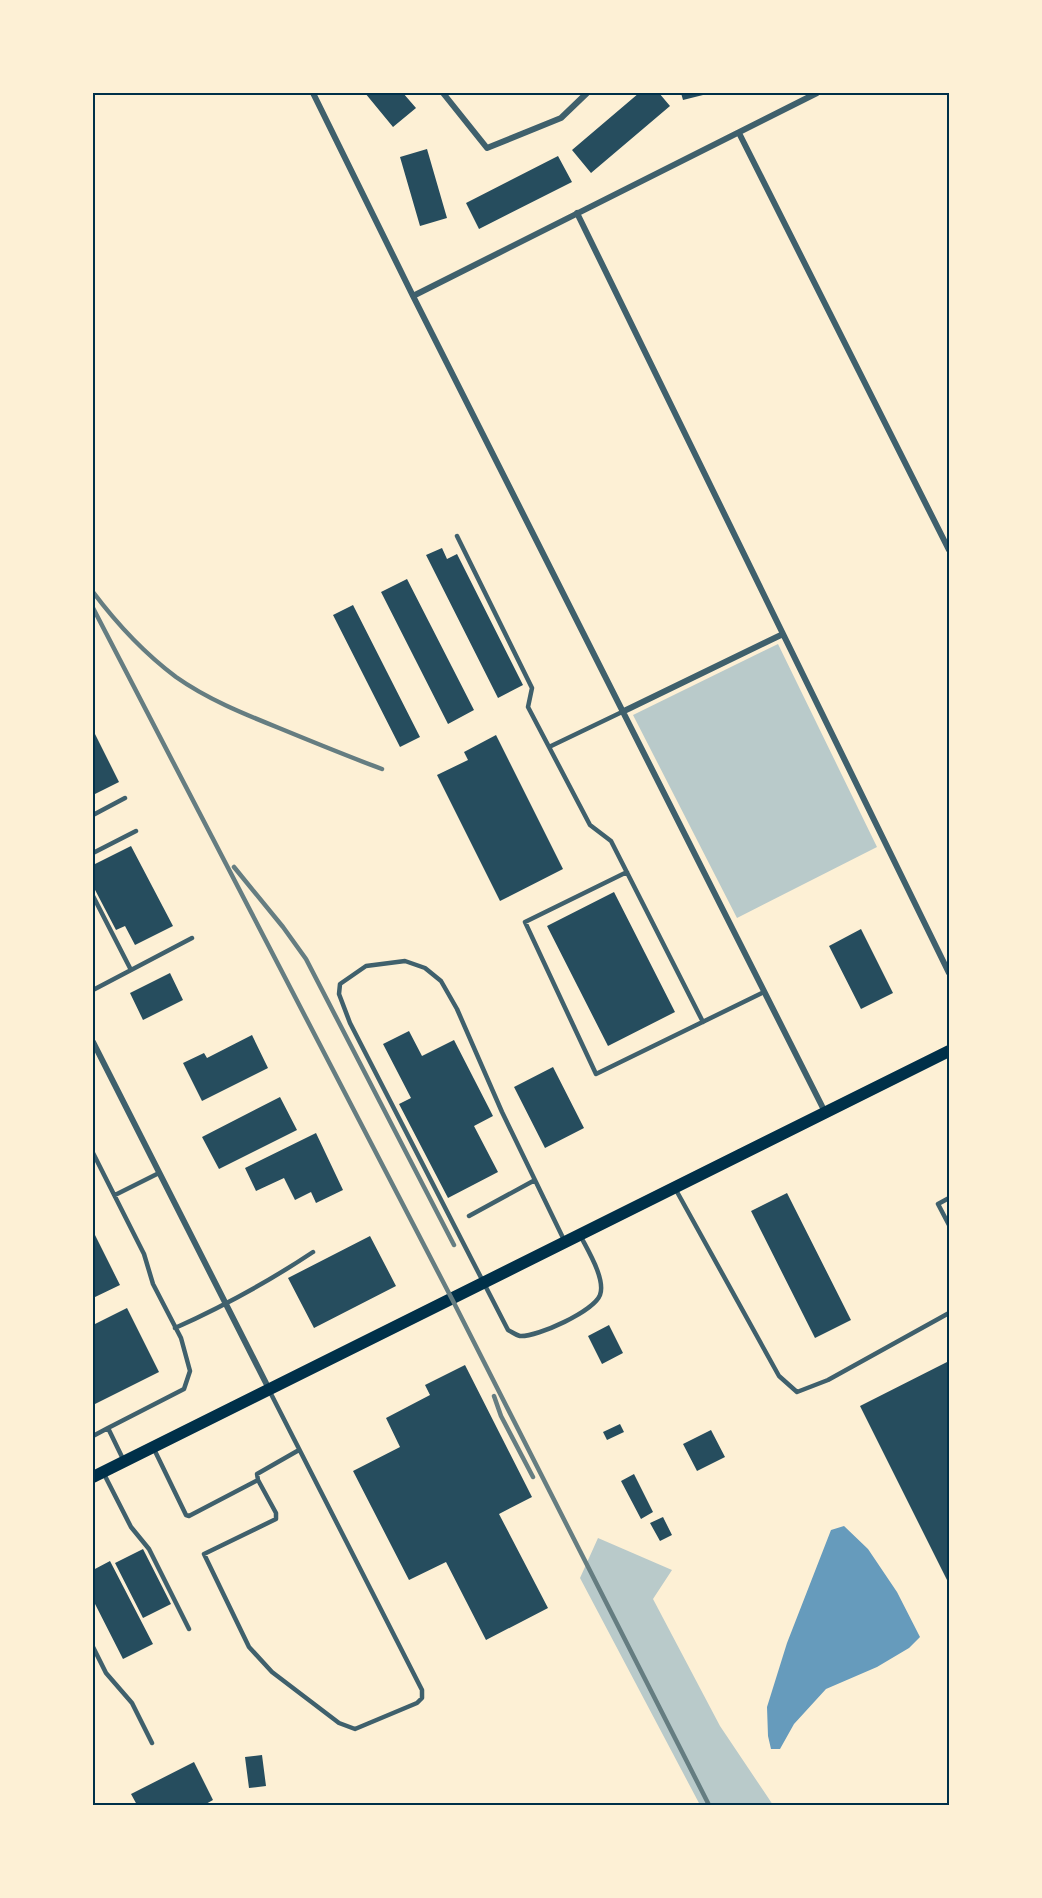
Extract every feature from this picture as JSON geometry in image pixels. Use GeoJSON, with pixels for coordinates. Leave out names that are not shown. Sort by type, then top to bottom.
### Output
{"type":"FeatureCollection","features":[{"type":"Feature","properties":{"kind":"main road"},"geometry":{"type":"LineString","coordinates":[[98,1474],[949,1051]]}},
{"type":"Feature","properties":{"kind":"street"},"geometry":{"type":"LineString","coordinates":[[313,93],[412,297],[825,1112]]}},
{"type":"Feature","properties":{"kind":"street"},"geometry":{"type":"LineString","coordinates":[[443,93],[487,148],[561,118],[587,93]]}},
{"type":"Feature","properties":{"kind":"street"},"geometry":{"type":"LineString","coordinates":[[412,297],[817,93]]}},
{"type":"Feature","properties":{"kind":"street"},"geometry":{"type":"LineString","coordinates":[[739,133],[949,550]]}},
{"type":"Feature","properties":{"kind":"street"},"geometry":{"type":"LineString","coordinates":[[576,213],[949,973]]}},
{"type":"Feature","properties":{"kind":"street"},"geometry":{"type":"LineString","coordinates":[[622,712],[783,634]]}},
{"type":"Feature","properties":{"kind":"street"},"geometry":{"type":"LineString","coordinates":[[93,1042],[269,1390]]}},
{"type":"Feature","properties":{"kind":"lane"},"geometry":{"type":"LineString","coordinates":[[458,536],[532,688],[528,706],[590,825],[611,841],[703,1022]]}},
{"type":"Feature","properties":{"kind":"lane"},"geometry":{"type":"LineString","coordinates":[[549,747],[622,712]]}},
{"type":"Feature","properties":{"kind":"lane"},"geometry":{"type":"LineString","coordinates":[[93,815],[125,798]]}},
{"type":"Feature","properties":{"kind":"lane"},"geometry":{"type":"LineString","coordinates":[[93,853],[136,831]]}},
{"type":"Feature","properties":{"kind":"lane"},"geometry":{"type":"LineString","coordinates":[[627,872],[525,922],[579,1042],[596,1074],[764,992]]}},
{"type":"Feature","properties":{"kind":"lane"},"geometry":{"type":"LineString","coordinates":[[93,896],[131,970]]}},
{"type":"Feature","properties":{"kind":"lane"},"geometry":{"type":"LineString","coordinates":[[93,990],[192,938]]}},
{"type":"Feature","properties":{"kind":"lane"},"geometry":{"type":"LineString","coordinates":[[565,1242],[502,1112],[457,1009],[441,981],[425,968],[405,961],[366,966],[340,984],[339,994],[350,1023],[508,1330],[517,1336],[531,1335],[554,1328],[595,1304],[601,1294],[601,1278],[580,1235]]}},
{"type":"Feature","properties":{"kind":"lane"},"geometry":{"type":"LineString","coordinates":[[93,1153],[144,1254],[153,1284],[181,1338],[190,1371],[184,1389],[93,1436]]}},
{"type":"Feature","properties":{"kind":"lane"},"geometry":{"type":"LineString","coordinates":[[115,1195],[159,1173]]}},
{"type":"Feature","properties":{"kind":"lane"},"geometry":{"type":"LineString","coordinates":[[470,1216],[535,1180]]}},
{"type":"Feature","properties":{"kind":"lane"},"geometry":{"type":"LineString","coordinates":[[675,1187],[779,1376],[797,1392],[828,1380],[949,1312]]}},
{"type":"Feature","properties":{"kind":"lane"},"geometry":{"type":"LineString","coordinates":[[949,1198],[938,1204],[949,1225]]}},
{"type":"Feature","properties":{"kind":"lane"},"geometry":{"type":"LineString","coordinates":[[175,1328],[226,1305],[285,1271],[312,1252]]}},
{"type":"Feature","properties":{"kind":"lane"},"geometry":{"type":"LineString","coordinates":[[269,1390],[422,1690],[422,1698],[417,1703],[356,1729],[339,1724],[272,1672],[249,1647],[204,1554],[276,1519],[276,1513],[257,1474],[299,1450]]}},
{"type":"Feature","properties":{"kind":"lane"},"geometry":{"type":"LineString","coordinates":[[108,1428],[124,1462]]}},
{"type":"Feature","properties":{"kind":"lane"},"geometry":{"type":"LineString","coordinates":[[153,1447],[186,1515],[189,1516],[258,1480]]}},
{"type":"Feature","properties":{"kind":"lane"},"geometry":{"type":"LineString","coordinates":[[98,1474],[131,1527],[149,1549],[189,1629]]}},
{"type":"Feature","properties":{"kind":"lane"},"geometry":{"type":"LineString","coordinates":[[93,1647],[106,1673],[132,1703],[152,1743]]}},
{"type":"Feature","properties":{"kind":"shaded area"},"geometry":{"type":"Polygon","coordinates":[[[778,644],[877,847],[737,918],[633,715],[778,644]]]}},
{"type":"Feature","properties":{"kind":"shaded area"},"geometry":{"type":"Polygon","coordinates":[[[598,1538],[672,1570],[653,1599],[720,1726],[773,1805],[700,1805],[580,1578],[598,1538]]]}},
{"type":"Feature","properties":{"kind":"water"},"geometry":{"type":"Polygon","coordinates":[[[844,1526],[868,1549],[897,1592],[920,1637],[909,1648],[877,1667],[826,1689],[794,1724],[780,1749],[771,1749],[767,1707],[787,1643],[831,1530],[844,1526]]]}},
{"type":"Feature","properties":{"kind":"building"},"geometry":{"type":"Polygon","coordinates":[[[365,93],[403,93],[416,108],[393,127],[365,93]]]}},
{"type":"Feature","properties":{"kind":"building"},"geometry":{"type":"Polygon","coordinates":[[[639,93],[659,93],[670,106],[591,173],[572,150],[639,93]]]}},
{"type":"Feature","properties":{"kind":"building"},"geometry":{"type":"Polygon","coordinates":[[[681,93],[706,93],[707,94],[683,100],[681,93]]]}},
{"type":"Feature","properties":{"kind":"building"},"geometry":{"type":"Polygon","coordinates":[[[427,149],[447,218],[420,226],[400,157],[427,149]]]}},
{"type":"Feature","properties":{"kind":"building"},"geometry":{"type":"Polygon","coordinates":[[[558,156],[572,182],[479,229],[466,203],[558,156]]]}},
{"type":"Feature","properties":{"kind":"building"},"geometry":{"type":"Polygon","coordinates":[[[442,548],[447,559],[457,554],[523,685],[498,698],[426,555],[442,548]]]}},
{"type":"Feature","properties":{"kind":"building"},"geometry":{"type":"Polygon","coordinates":[[[407,579],[474,710],[448,724],[381,592],[407,579]]]}},
{"type":"Feature","properties":{"kind":"building"},"geometry":{"type":"Polygon","coordinates":[[[353,605],[420,737],[400,747],[333,615],[353,605]]]}},
{"type":"Feature","properties":{"kind":"building"},"geometry":{"type":"Polygon","coordinates":[[[93,730],[119,782],[93,795],[93,730]]]}},
{"type":"Feature","properties":{"kind":"building"},"geometry":{"type":"Polygon","coordinates":[[[496,735],[563,869],[500,901],[437,775],[468,760],[464,752],[496,735]]]}},
{"type":"Feature","properties":{"kind":"building"},"geometry":{"type":"Polygon","coordinates":[[[131,846],[173,926],[135,945],[125,926],[116,930],[93,886],[93,865],[131,846]]]}},
{"type":"Feature","properties":{"kind":"building"},"geometry":{"type":"Polygon","coordinates":[[[614,892],[675,1012],[608,1046],[547,926],[614,892]]]}},
{"type":"Feature","properties":{"kind":"building"},"geometry":{"type":"Polygon","coordinates":[[[861,929],[893,993],[861,1009],[829,946],[861,929]]]}},
{"type":"Feature","properties":{"kind":"building"},"geometry":{"type":"Polygon","coordinates":[[[170,973],[183,1000],[143,1020],[130,993],[170,973]]]}},
{"type":"Feature","properties":{"kind":"building"},"geometry":{"type":"Polygon","coordinates":[[[409,1031],[422,1056],[454,1040],[493,1116],[474,1126],[498,1172],[448,1198],[399,1104],[411,1098],[383,1044],[409,1031]]]}},
{"type":"Feature","properties":{"kind":"building"},"geometry":{"type":"Polygon","coordinates":[[[252,1035],[268,1068],[202,1101],[183,1063],[204,1053],[207,1058],[252,1035]]]}},
{"type":"Feature","properties":{"kind":"building"},"geometry":{"type":"Polygon","coordinates":[[[553,1067],[584,1128],[545,1148],[514,1087],[553,1067]]]}},
{"type":"Feature","properties":{"kind":"building"},"geometry":{"type":"Polygon","coordinates":[[[280,1097],[297,1130],[219,1169],[202,1137],[280,1097]]]}},
{"type":"Feature","properties":{"kind":"building"},"geometry":{"type":"Polygon","coordinates":[[[316,1133],[343,1190],[316,1203],[311,1192],[295,1200],[284,1178],[256,1191],[245,1168],[316,1133]]]}},
{"type":"Feature","properties":{"kind":"building"},"geometry":{"type":"Polygon","coordinates":[[[787,1193],[851,1320],[815,1338],[751,1211],[787,1193]]]}},
{"type":"Feature","properties":{"kind":"building"},"geometry":{"type":"Polygon","coordinates":[[[93,1231],[120,1285],[93,1298],[93,1231]]]}},
{"type":"Feature","properties":{"kind":"building"},"geometry":{"type":"Polygon","coordinates":[[[370,1236],[396,1286],[314,1328],[288,1278],[370,1236]]]}},
{"type":"Feature","properties":{"kind":"building"},"geometry":{"type":"Polygon","coordinates":[[[127,1308],[159,1372],[93,1405],[93,1325],[127,1308]]]}},
{"type":"Feature","properties":{"kind":"building"},"geometry":{"type":"Polygon","coordinates":[[[609,1325],[623,1353],[602,1364],[588,1336],[609,1325]]]}},
{"type":"Feature","properties":{"kind":"building"},"geometry":{"type":"Polygon","coordinates":[[[949,1361],[949,1584],[860,1406],[949,1361]]]}},
{"type":"Feature","properties":{"kind":"building"},"geometry":{"type":"Polygon","coordinates":[[[465,1365],[532,1497],[499,1514],[548,1608],[486,1640],[446,1562],[409,1580],[353,1471],[400,1447],[386,1418],[430,1395],[425,1385],[465,1365]]]}},
{"type":"Feature","properties":{"kind":"building"},"geometry":{"type":"Polygon","coordinates":[[[620,1424],[624,1432],[607,1440],[603,1432],[620,1424]]]}},
{"type":"Feature","properties":{"kind":"building"},"geometry":{"type":"Polygon","coordinates":[[[711,1430],[725,1457],[697,1471],[683,1444],[711,1430]]]}},
{"type":"Feature","properties":{"kind":"building"},"geometry":{"type":"Polygon","coordinates":[[[634,1474],[653,1512],[641,1519],[621,1481],[634,1474]]]}},
{"type":"Feature","properties":{"kind":"building"},"geometry":{"type":"Polygon","coordinates":[[[663,1517],[672,1535],[660,1541],[650,1523],[663,1517]]]}},
{"type":"Feature","properties":{"kind":"building"},"geometry":{"type":"Polygon","coordinates":[[[143,1549],[171,1604],[143,1618],[115,1563],[143,1549]]]}},
{"type":"Feature","properties":{"kind":"building"},"geometry":{"type":"Polygon","coordinates":[[[110,1561],[153,1644],[123,1659],[93,1600],[93,1570],[110,1561]]]}},
{"type":"Feature","properties":{"kind":"building"},"geometry":{"type":"Polygon","coordinates":[[[262,1755],[266,1786],[249,1788],[245,1757],[262,1755]]]}},
{"type":"Feature","properties":{"kind":"building"},"geometry":{"type":"Polygon","coordinates":[[[194,1762],[213,1800],[204,1805],[137,1805],[131,1794],[194,1762]]]}},
{"type":"Feature","properties":{"kind":"railway"},"geometry":{"type":"LineString","coordinates":[[93,592],[121,627],[142,648],[188,685],[239,712],[382,769]]}},
{"type":"Feature","properties":{"kind":"railway"},"geometry":{"type":"LineString","coordinates":[[93,608],[452,1299],[709,1805]]}},
{"type":"Feature","properties":{"kind":"railway"},"geometry":{"type":"LineString","coordinates":[[234,867],[306,959],[454,1245]]}},
{"type":"Feature","properties":{"kind":"railway"},"geometry":{"type":"LineString","coordinates":[[494,1396],[501,1416],[533,1477]]}}]}
